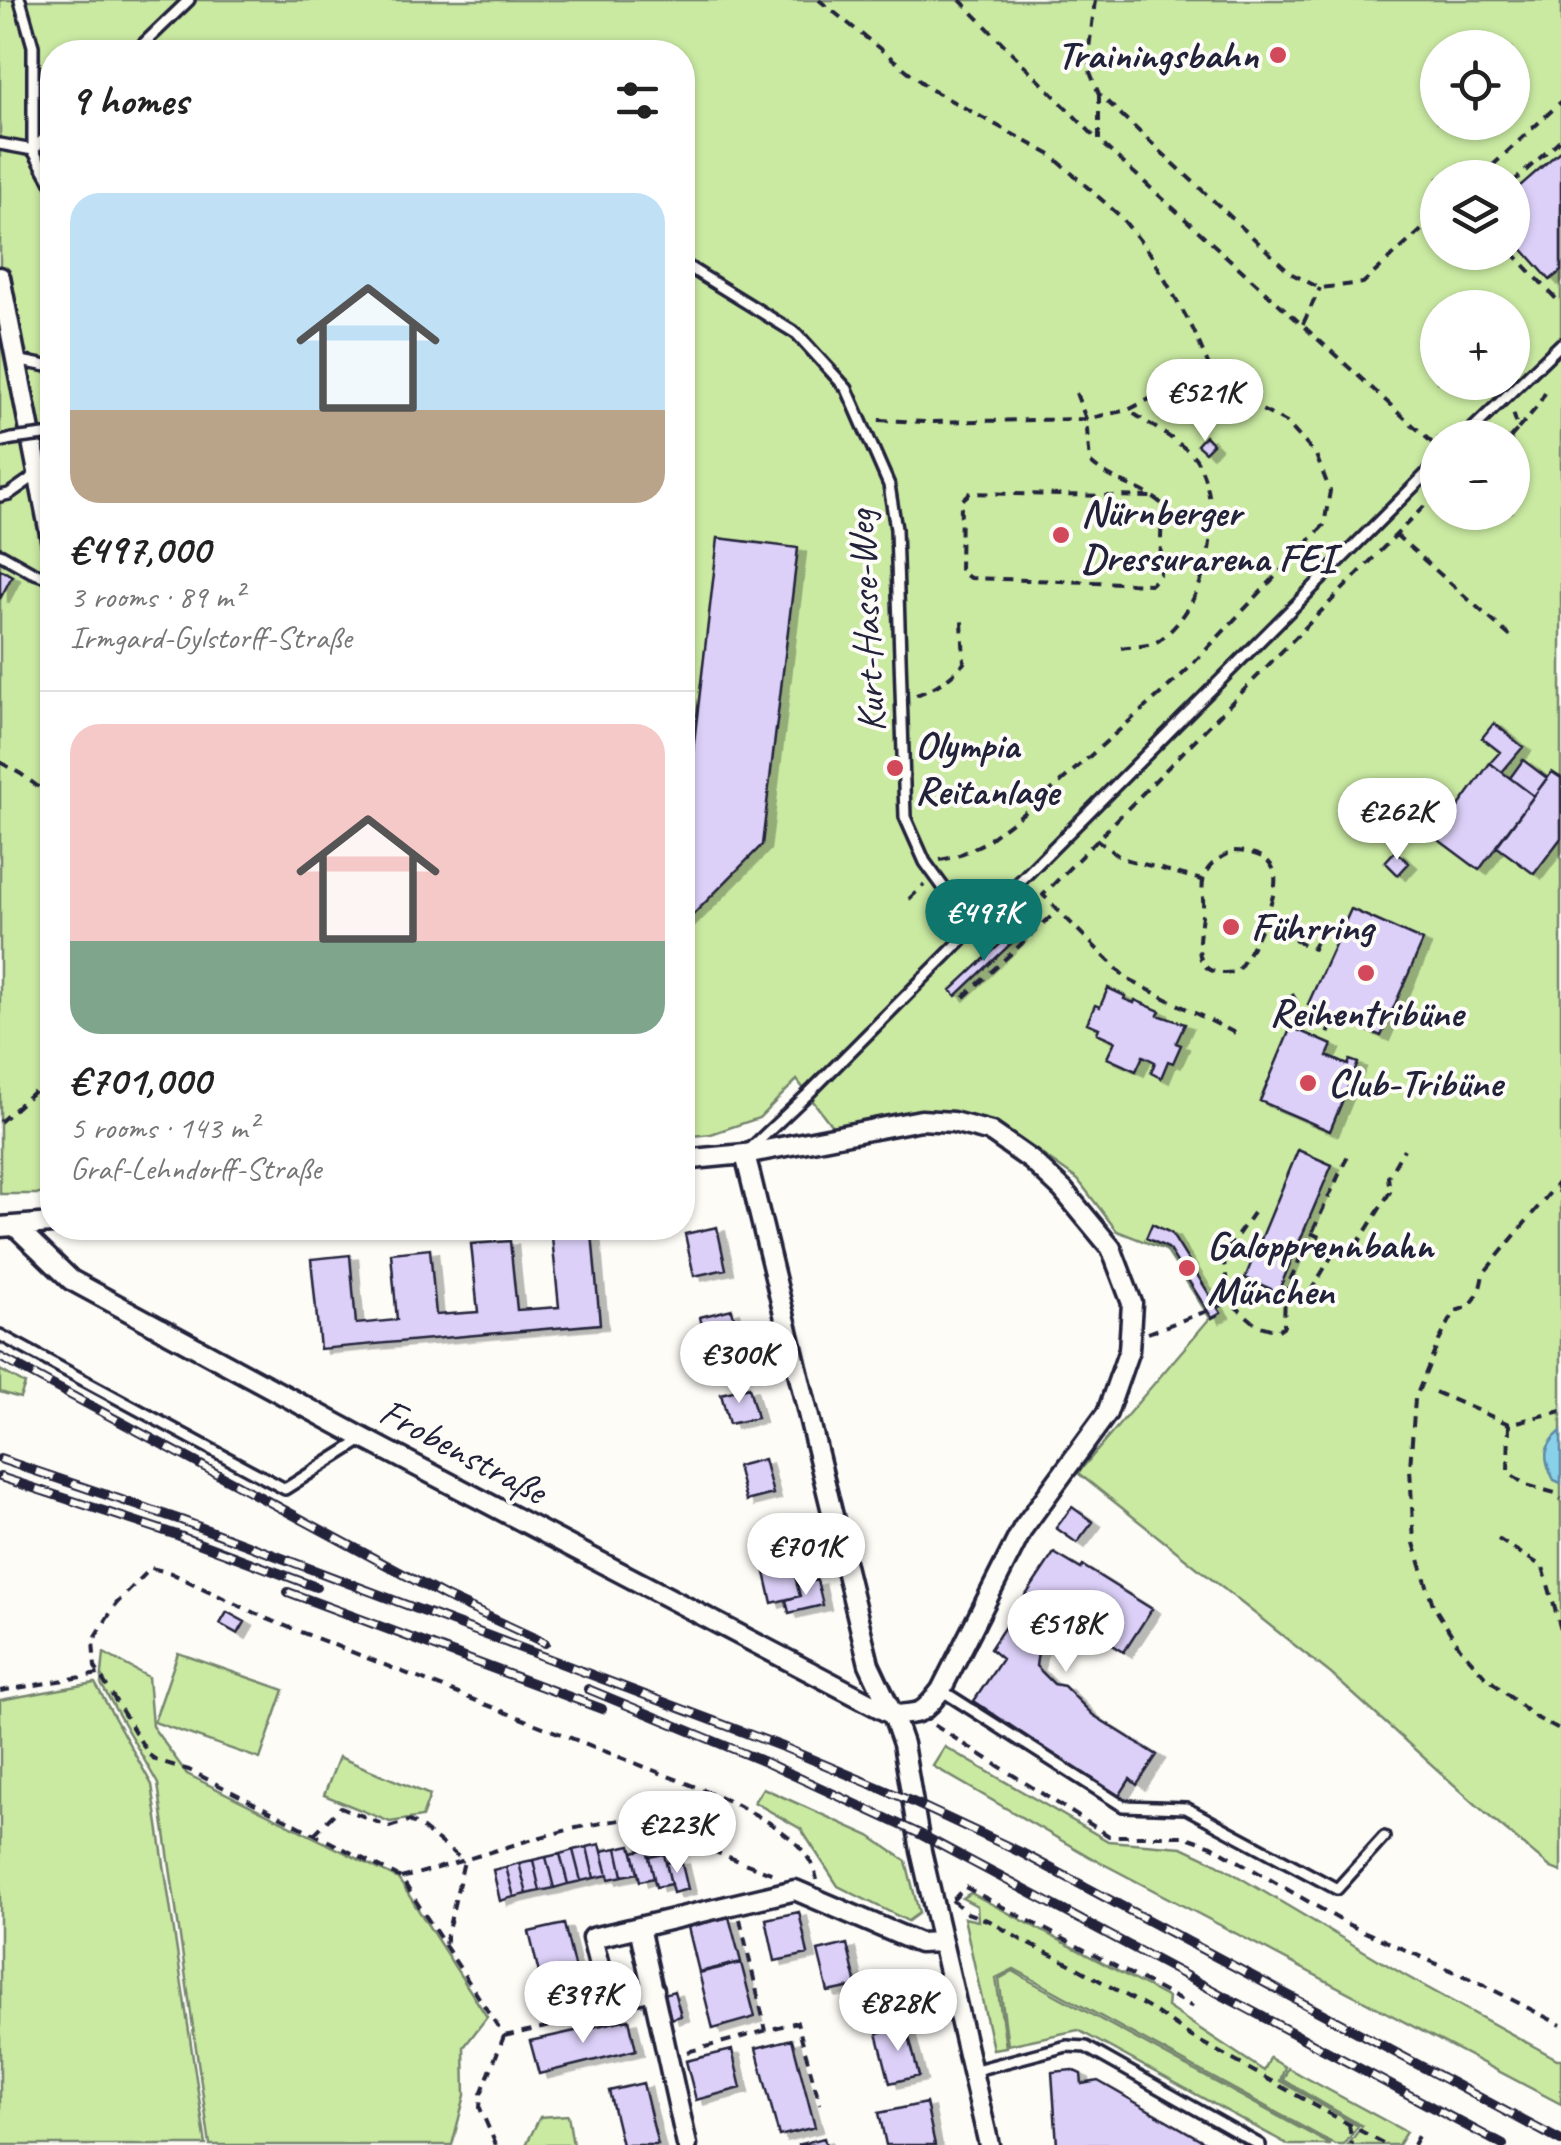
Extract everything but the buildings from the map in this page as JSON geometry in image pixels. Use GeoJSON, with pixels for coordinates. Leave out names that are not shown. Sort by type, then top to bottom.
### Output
{"type":"FeatureCollection","features":[{"type":"Feature","properties":{"kind":"street"},"geometry":{"type":"LineString","coordinates":[[0,277],[40,478]]}},
{"type":"Feature","properties":{"kind":"street"},"geometry":{"type":"LineString","coordinates":[[695,1159],[745,1154],[921,1120],[954,1122],[991,1132],[1031,1160],[1063,1190],[1111,1248],[1132,1303],[1128,1350],[1107,1413],[1023,1528],[943,1687],[917,1714],[893,1715]]}},
{"type":"Feature","properties":{"kind":"street"},"geometry":{"type":"LineString","coordinates":[[745,1154],[869,1664],[903,1744],[921,1851],[989,2145]]}},
{"type":"Feature","properties":{"kind":"street"},"geometry":{"type":"LineString","coordinates":[[8,1227],[40,1224]]}},
{"type":"Feature","properties":{"kind":"street","name":"Frobenstraße"},"geometry":{"type":"LineString","coordinates":[[8,1227],[71,1280],[893,1715]]}},
{"type":"Feature","properties":{"kind":"street"},"geometry":{"type":"LineString","coordinates":[[654,1990],[608,2000],[592,1938],[795,1890],[919,1943],[942,1942]]}},
{"type":"Feature","properties":{"kind":"street"},"geometry":{"type":"LineString","coordinates":[[639,1927],[687,2145]]}},
{"type":"Feature","properties":{"kind":"lane"},"geometry":{"type":"LineString","coordinates":[[20,0],[33,46],[33,150],[40,163]]}},
{"type":"Feature","properties":{"kind":"lane"},"geometry":{"type":"LineString","coordinates":[[147,40],[189,0]]}},
{"type":"Feature","properties":{"kind":"lane"},"geometry":{"type":"LineString","coordinates":[[33,150],[40,143]]}},
{"type":"Feature","properties":{"kind":"lane"},"geometry":{"type":"LineString","coordinates":[[0,144],[33,150]]}},
{"type":"Feature","properties":{"kind":"lane","name":"Kurt-Hasse-Weg"},"geometry":{"type":"LineString","coordinates":[[695,270],[797,334],[846,389],[888,485],[896,529],[905,817],[925,862],[973,928]]}},
{"type":"Feature","properties":{"kind":"lane"},"geometry":{"type":"LineString","coordinates":[[1530,374],[1561,344]]}},
{"type":"Feature","properties":{"kind":"lane"},"geometry":{"type":"LineString","coordinates":[[16,360],[40,365]]}},
{"type":"Feature","properties":{"kind":"lane"},"geometry":{"type":"LineString","coordinates":[[1482,420],[1503,400]]}},
{"type":"Feature","properties":{"kind":"lane"},"geometry":{"type":"LineString","coordinates":[[0,442],[40,436]]}},
{"type":"Feature","properties":{"kind":"lane"},"geometry":{"type":"LineString","coordinates":[[0,496],[39,473]]}},
{"type":"Feature","properties":{"kind":"lane"},"geometry":{"type":"LineString","coordinates":[[745,1154],[1420,480]]}},
{"type":"Feature","properties":{"kind":"lane"},"geometry":{"type":"LineString","coordinates":[[0,554],[40,575]]}},
{"type":"Feature","properties":{"kind":"lane"},"geometry":{"type":"LineString","coordinates":[[0,1335],[285,1489],[365,1438]]}},
{"type":"Feature","properties":{"kind":"lane"},"geometry":{"type":"LineString","coordinates":[[943,1687],[1123,1806],[1186,1808],[1337,1890],[1384,1837]]}},
{"type":"Feature","properties":{"kind":"lane"},"geometry":{"type":"LineString","coordinates":[[972,2070],[1067,2046],[1086,2047],[1260,2145]]}},
{"type":"Feature","properties":{"kind":"path"},"geometry":{"type":"LineString","coordinates":[[819,0],[930,90],[1051,155],[1120,216],[1150,254],[1210,368],[1235,401],[1286,423],[1316,455],[1330,492],[1324,525],[1185,672],[1038,802],[984,843],[954,857],[925,862]]}},
{"type":"Feature","properties":{"kind":"path"},"geometry":{"type":"LineString","coordinates":[[960,0],[1099,141],[1420,432]]}},
{"type":"Feature","properties":{"kind":"path"},"geometry":{"type":"LineString","coordinates":[[1096,0],[1088,64],[1099,94],[1099,141]]}},
{"type":"Feature","properties":{"kind":"path"},"geometry":{"type":"LineString","coordinates":[[1099,94],[1292,274],[1320,288],[1364,283],[1420,232]]}},
{"type":"Feature","properties":{"kind":"path"},"geometry":{"type":"LineString","coordinates":[[1498,160],[1561,102]]}},
{"type":"Feature","properties":{"kind":"path"},"geometry":{"type":"LineString","coordinates":[[1530,167],[1561,139]]}},
{"type":"Feature","properties":{"kind":"path"},"geometry":{"type":"LineString","coordinates":[[1529,270],[1561,304]]}},
{"type":"Feature","properties":{"kind":"path"},"geometry":{"type":"LineString","coordinates":[[1302,326],[1320,288]]}},
{"type":"Feature","properties":{"kind":"path"},"geometry":{"type":"LineString","coordinates":[[860,420],[1086,419],[1128,410],[1210,368]]}},
{"type":"Feature","properties":{"kind":"path"},"geometry":{"type":"LineString","coordinates":[[1076,393],[1086,419],[1090,462],[1102,474],[1153,497],[1162,504],[1160,574],[1151,584],[970,578],[960,571],[961,501],[970,493],[1153,497]]}},
{"type":"Feature","properties":{"kind":"path"},"geometry":{"type":"LineString","coordinates":[[1526,420],[1545,394]]}},
{"type":"Feature","properties":{"kind":"path"},"geometry":{"type":"LineString","coordinates":[[1121,648],[1156,643],[1184,614],[1202,582],[1212,538],[1208,493],[1195,456],[1128,410]]}},
{"type":"Feature","properties":{"kind":"path"},"geometry":{"type":"LineString","coordinates":[[1234,1034],[1127,979],[1043,895],[1420,510]]}},
{"type":"Feature","properties":{"kind":"path"},"geometry":{"type":"LineString","coordinates":[[1395,534],[1512,638]]}},
{"type":"Feature","properties":{"kind":"path"},"geometry":{"type":"LineString","coordinates":[[901,696],[935,688],[964,663],[962,621]]}},
{"type":"Feature","properties":{"kind":"path"},"geometry":{"type":"LineString","coordinates":[[0,762],[40,788]]}},
{"type":"Feature","properties":{"kind":"path"},"geometry":{"type":"LineString","coordinates":[[1096,839],[1120,858],[1202,880]]}},
{"type":"Feature","properties":{"kind":"path"},"geometry":{"type":"LineString","coordinates":[[1234,851],[1252,852],[1268,861],[1277,879],[1275,896],[1236,972],[1221,975],[1207,969],[1199,956],[1202,880],[1220,858],[1234,851]]}},
{"type":"Feature","properties":{"kind":"path"},"geometry":{"type":"LineString","coordinates":[[909,899],[934,875]]}},
{"type":"Feature","properties":{"kind":"path"},"geometry":{"type":"LineString","coordinates":[[964,997],[1058,910]]}},
{"type":"Feature","properties":{"kind":"path"},"geometry":{"type":"LineString","coordinates":[[1278,932],[1313,949],[1320,930],[1338,938]]}},
{"type":"Feature","properties":{"kind":"path"},"geometry":{"type":"LineString","coordinates":[[1292,994],[1309,1024],[1331,1032]]}},
{"type":"Feature","properties":{"kind":"path"},"geometry":{"type":"LineString","coordinates":[[0,1122],[40,1086]]}},
{"type":"Feature","properties":{"kind":"path"},"geometry":{"type":"LineString","coordinates":[[1311,1233],[1352,1253],[1390,1192],[1388,1177],[1404,1148]]}},
{"type":"Feature","properties":{"kind":"path"},"geometry":{"type":"LineString","coordinates":[[1253,1213],[1223,1256],[1230,1302],[1257,1325],[1277,1331],[1284,1326],[1286,1292],[1350,1151]]}},
{"type":"Feature","properties":{"kind":"path"},"geometry":{"type":"LineString","coordinates":[[1559,1181],[1561,1198]]}},
{"type":"Feature","properties":{"kind":"path"},"geometry":{"type":"LineString","coordinates":[[1559,1181],[1483,1274],[1480,1293],[1467,1309],[1455,1312],[1439,1341],[1414,1398],[1410,1468],[1414,1542],[1433,1605],[1460,1648],[1485,1676],[1533,1716],[1561,1731]]}},
{"type":"Feature","properties":{"kind":"path"},"geometry":{"type":"LineString","coordinates":[[1300,1239],[1307,1242]]}},
{"type":"Feature","properties":{"kind":"path"},"geometry":{"type":"LineString","coordinates":[[1310,1292],[1338,1246]]}},
{"type":"Feature","properties":{"kind":"path"},"geometry":{"type":"LineString","coordinates":[[1217,1307],[1230,1302]]}},
{"type":"Feature","properties":{"kind":"path"},"geometry":{"type":"LineString","coordinates":[[1129,1340],[1208,1311]]}},
{"type":"Feature","properties":{"kind":"path"},"geometry":{"type":"LineString","coordinates":[[1434,1392],[1509,1424],[1561,1411]]}},
{"type":"Feature","properties":{"kind":"path"},"geometry":{"type":"LineString","coordinates":[[1509,1424],[1508,1472],[1561,1499]]}},
{"type":"Feature","properties":{"kind":"path"},"geometry":{"type":"LineString","coordinates":[[1498,1539],[1543,1567],[1561,1630]]}},
{"type":"Feature","properties":{"kind":"path"},"geometry":{"type":"LineString","coordinates":[[504,2036],[401,1878],[190,1770],[149,1755],[95,1666],[93,1641],[116,1604],[151,1568],[171,1573],[265,1618],[719,1796],[780,1828],[799,1847],[816,1873],[820,1900]]}},
{"type":"Feature","properties":{"kind":"path"},"geometry":{"type":"LineString","coordinates":[[0,1692],[99,1674]]}},
{"type":"Feature","properties":{"kind":"path"},"geometry":{"type":"LineString","coordinates":[[917,1714],[1109,1836],[1183,1836],[1212,1846],[1347,1924],[1480,1982],[1561,2025]]}},
{"type":"Feature","properties":{"kind":"path"},"geometry":{"type":"LineString","coordinates":[[314,1834],[340,1807],[389,1827],[409,1820],[464,1861]]}},
{"type":"Feature","properties":{"kind":"path"},"geometry":{"type":"LineString","coordinates":[[401,1878],[603,1822],[628,1819],[784,1878],[795,1890]]}},
{"type":"Feature","properties":{"kind":"path"},"geometry":{"type":"LineString","coordinates":[[445,1944],[464,1861]]}},
{"type":"Feature","properties":{"kind":"path"},"geometry":{"type":"LineString","coordinates":[[1194,2007],[965,1887],[952,1900],[966,1913],[990,1920],[1070,1964],[1386,2145]]}},
{"type":"Feature","properties":{"kind":"path"},"geometry":{"type":"LineString","coordinates":[[737,1904],[766,2031]]}},
{"type":"Feature","properties":{"kind":"path"},"geometry":{"type":"LineString","coordinates":[[504,2036],[610,2013],[608,2000]]}},
{"type":"Feature","properties":{"kind":"path"},"geometry":{"type":"LineString","coordinates":[[668,2057],[797,2022],[820,2104]]}},
{"type":"Feature","properties":{"kind":"path"},"geometry":{"type":"LineString","coordinates":[[496,2145],[480,2108],[481,2094],[504,2036]]}},
{"type":"Feature","properties":{"kind":"path"},"geometry":{"type":"LineString","coordinates":[[1349,2124],[1352,2145]]}},
{"type":"Feature","properties":{"kind":"path"},"geometry":{"type":"LineString","coordinates":[[1413,2145],[1419,2134]]}},
{"type":"Feature","properties":{"kind":"green space"},"geometry":{"type":"Polygon","coordinates":[[[0,0],[1561,0],[1561,1872],[1491,1818],[1331,1674],[1078,1473],[1210,1318],[1166,1250],[1117,1231],[1078,1180],[1033,1148],[996,1126],[954,1112],[908,1111],[835,1130],[797,1080],[759,1118],[695,1136],[695,40],[40,40],[40,1194],[0,1194],[0,0]]]}},
{"type":"Feature","properties":{"kind":"green space"},"geometry":{"type":"Polygon","coordinates":[[[0,1370],[25,1384],[20,1398],[0,1392],[0,1370]]]}},
{"type":"Feature","properties":{"kind":"green space"},"geometry":{"type":"Polygon","coordinates":[[[104,1653],[148,1677],[152,1726],[187,1774],[398,1879],[403,1886],[487,2017],[464,2047],[465,2095],[452,2145],[210,2145],[158,1784],[101,1684],[104,1653]]]}},
{"type":"Feature","properties":{"kind":"green space"},"geometry":{"type":"Polygon","coordinates":[[[178,1653],[284,1690],[260,1759],[154,1722],[178,1653]]]}},
{"type":"Feature","properties":{"kind":"green space"},"geometry":{"type":"Polygon","coordinates":[[[95,1683],[152,1785],[206,2145],[0,2145],[0,1700],[95,1683]]]}},
{"type":"Feature","properties":{"kind":"green space"},"geometry":{"type":"Polygon","coordinates":[[[945,1747],[1108,1841],[1182,1847],[1212,1861],[1406,1976],[1561,2059],[1561,2104],[1090,1857],[933,1766],[945,1747]]]}},
{"type":"Feature","properties":{"kind":"green space"},"geometry":{"type":"Polygon","coordinates":[[[339,1757],[430,1795],[422,1817],[390,1822],[324,1795],[339,1757]]]}},
{"type":"Feature","properties":{"kind":"green space"},"geometry":{"type":"Polygon","coordinates":[[[763,1788],[870,1836],[906,1861],[919,1913],[908,1921],[838,1886],[801,1829],[754,1802],[763,1788]]]}},
{"type":"Feature","properties":{"kind":"green space"},"geometry":{"type":"Polygon","coordinates":[[[971,1893],[1168,1998],[1167,2007],[1264,2071],[1270,2058],[1285,2067],[1280,2081],[1358,2126],[1344,2145],[1336,2145],[1014,1969],[996,1978],[1006,2047],[993,2049],[964,1918],[978,1921],[977,1906],[962,1898],[971,1893]]]}},
{"type":"Feature","properties":{"kind":"green space"},"geometry":{"type":"Polygon","coordinates":[[[1013,1971],[1331,2145],[1289,2145],[1078,2030],[1008,2045],[999,1979],[1013,1971]]]}},
{"type":"Feature","properties":{"kind":"green space"},"geometry":{"type":"Polygon","coordinates":[[[1288,2068],[1406,2132],[1398,2145],[1348,2145],[1362,2126],[1283,2080],[1288,2068]]]}},
{"type":"Feature","properties":{"kind":"green space"},"geometry":{"type":"Polygon","coordinates":[[[568,2115],[573,2145],[526,2145],[540,2117],[568,2115]]]}},
{"type":"Feature","properties":{"kind":"water"},"geometry":{"type":"Polygon","coordinates":[[[1561,1431],[1561,1483],[1554,1480],[1546,1454],[1550,1442],[1561,1431]]]}},
{"type":"Feature","properties":{"kind":"railway"},"geometry":{"type":"LineString","coordinates":[[0,1357],[446,1597],[545,1643]]}},
{"type":"Feature","properties":{"kind":"railway"},"geometry":{"type":"LineString","coordinates":[[0,1459],[181,1520],[783,1747],[913,1802],[1022,1853],[1561,2141]]}},
{"type":"Feature","properties":{"kind":"railway"},"geometry":{"type":"LineString","coordinates":[[0,1477],[177,1535],[316,1587]]}},
{"type":"Feature","properties":{"kind":"railway"},"geometry":{"type":"LineString","coordinates":[[288,1592],[602,1709]]}},
{"type":"Feature","properties":{"kind":"railway"},"geometry":{"type":"LineString","coordinates":[[588,1689],[767,1763],[918,1833],[1503,2145]]}},
{"type":"Feature","properties":{"kind":"place","name":"Trainingsbahn"},"geometry":{"type":"Point","coordinates":[1278,55]}},
{"type":"Feature","properties":{"kind":"place","name":"Nürnberger Dressurarena FEI"},"geometry":{"type":"Point","coordinates":[1061,535]}},
{"type":"Feature","properties":{"kind":"place","name":"Olympia Reitanlage"},"geometry":{"type":"Point","coordinates":[895,768]}},
{"type":"Feature","properties":{"kind":"place","name":"Führring"},"geometry":{"type":"Point","coordinates":[1231,927]}},
{"type":"Feature","properties":{"kind":"place","name":"Reihentribüne"},"geometry":{"type":"Point","coordinates":[1366,973]}},
{"type":"Feature","properties":{"kind":"place","name":"Club-Tribüne"},"geometry":{"type":"Point","coordinates":[1308,1083]}},
{"type":"Feature","properties":{"kind":"place","name":"Galopprennbahn Műnchen"},"geometry":{"type":"Point","coordinates":[1187,1268]}}]}
